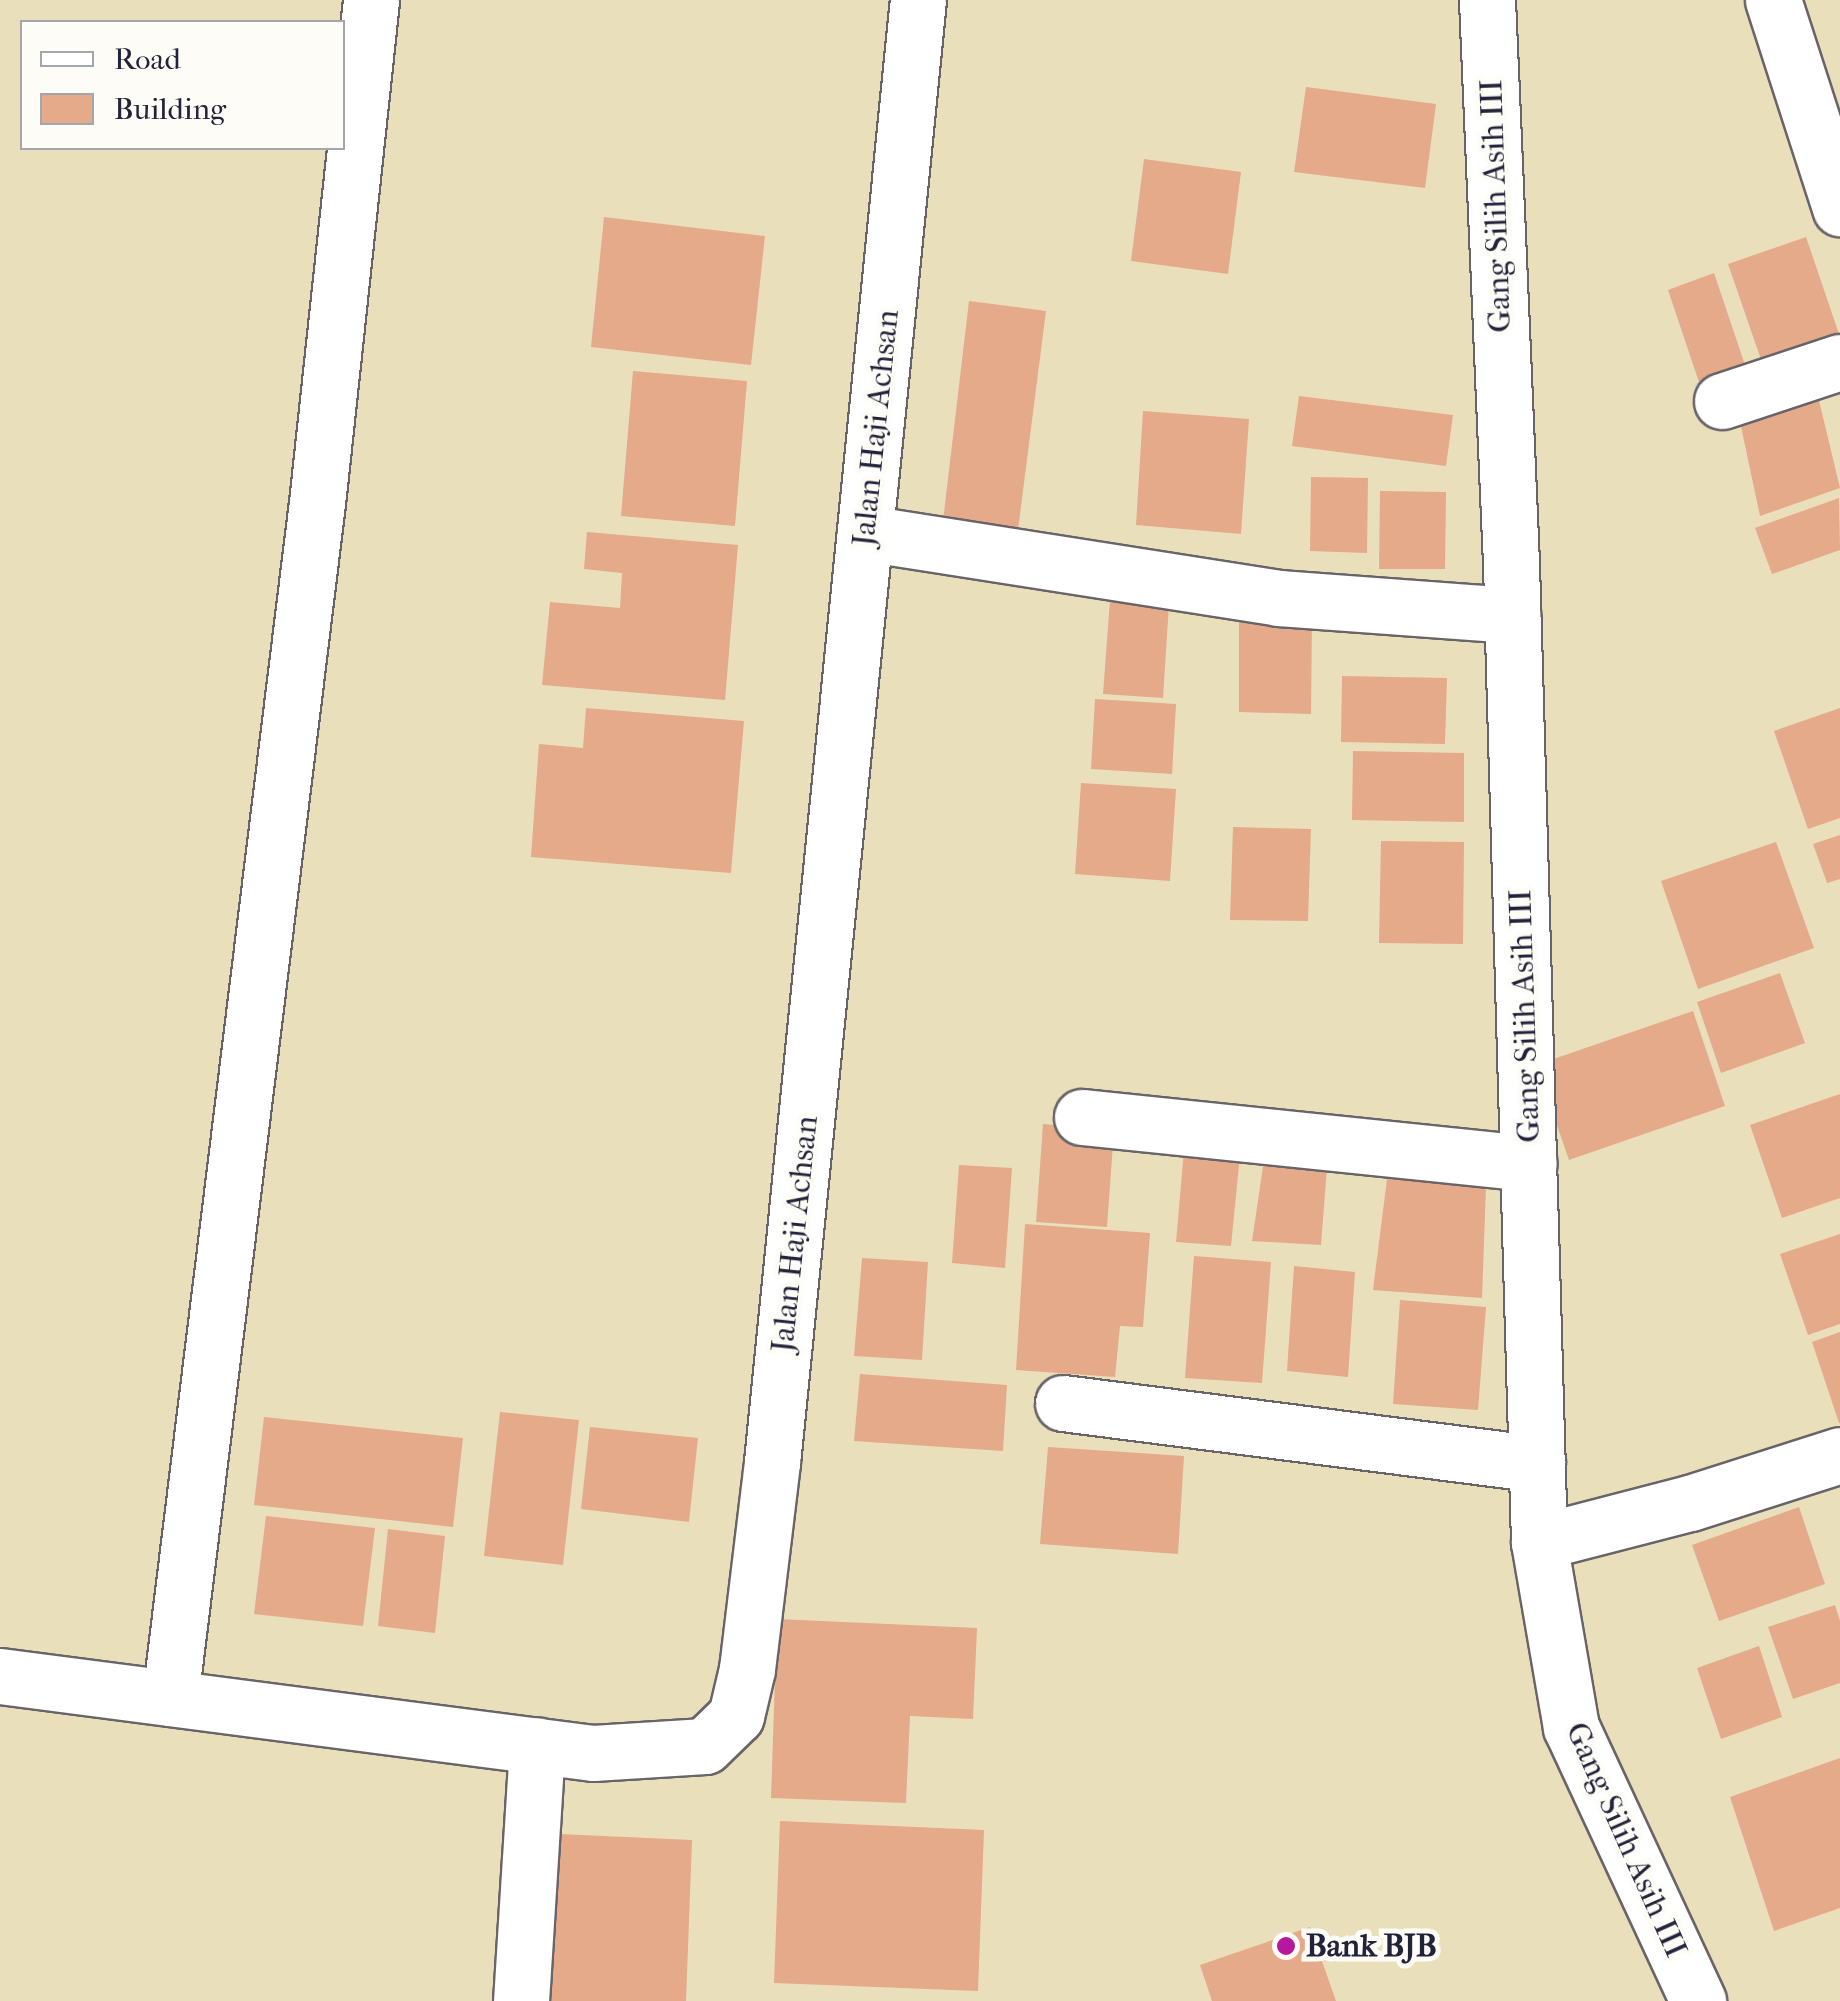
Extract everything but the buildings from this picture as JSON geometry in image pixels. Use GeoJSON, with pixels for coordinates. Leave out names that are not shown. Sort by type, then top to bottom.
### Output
{"type":"FeatureCollection","features":[{"type":"Feature","properties":{"kind":"street"},"geometry":{"type":"LineString","coordinates":[[170,1698],[315,522],[370,0]]}},
{"type":"Feature","properties":{"kind":"street","name":"Jalan Haji Achsan"},"geometry":{"type":"LineString","coordinates":[[0,1676],[593,1753],[705,1746],[736,1716],[748,1668],[772,1462],[918,0]]}},
{"type":"Feature","properties":{"kind":"street","name":"Gang Silih Asih III"},"geometry":{"type":"LineString","coordinates":[[1487,0],[1512,615],[1539,1542],[1571,1727],[1698,2001]]}},
{"type":"Feature","properties":{"kind":"street"},"geometry":{"type":"LineString","coordinates":[[1773,0],[1840,208]]}},
{"type":"Feature","properties":{"kind":"street"},"geometry":{"type":"LineString","coordinates":[[1722,401],[1840,362]]}},
{"type":"Feature","properties":{"kind":"street"},"geometry":{"type":"LineString","coordinates":[[865,532],[1279,598],[1512,615]]}},
{"type":"Feature","properties":{"kind":"street"},"geometry":{"type":"LineString","coordinates":[[1082,1117],[1530,1163]]}},
{"type":"Feature","properties":{"kind":"street"},"geometry":{"type":"LineString","coordinates":[[1063,1403],[1537,1464]]}},
{"type":"Feature","properties":{"kind":"street"},"geometry":{"type":"LineString","coordinates":[[1539,1542],[1690,1503],[1840,1455]]}},
{"type":"Feature","properties":{"kind":"street"},"geometry":{"type":"LineString","coordinates":[[521,2001],[537,1746]]}},
{"type":"Feature","properties":{"kind":"place","name":"Bank BJB"},"geometry":{"type":"Point","coordinates":[1286,1946]}}]}
